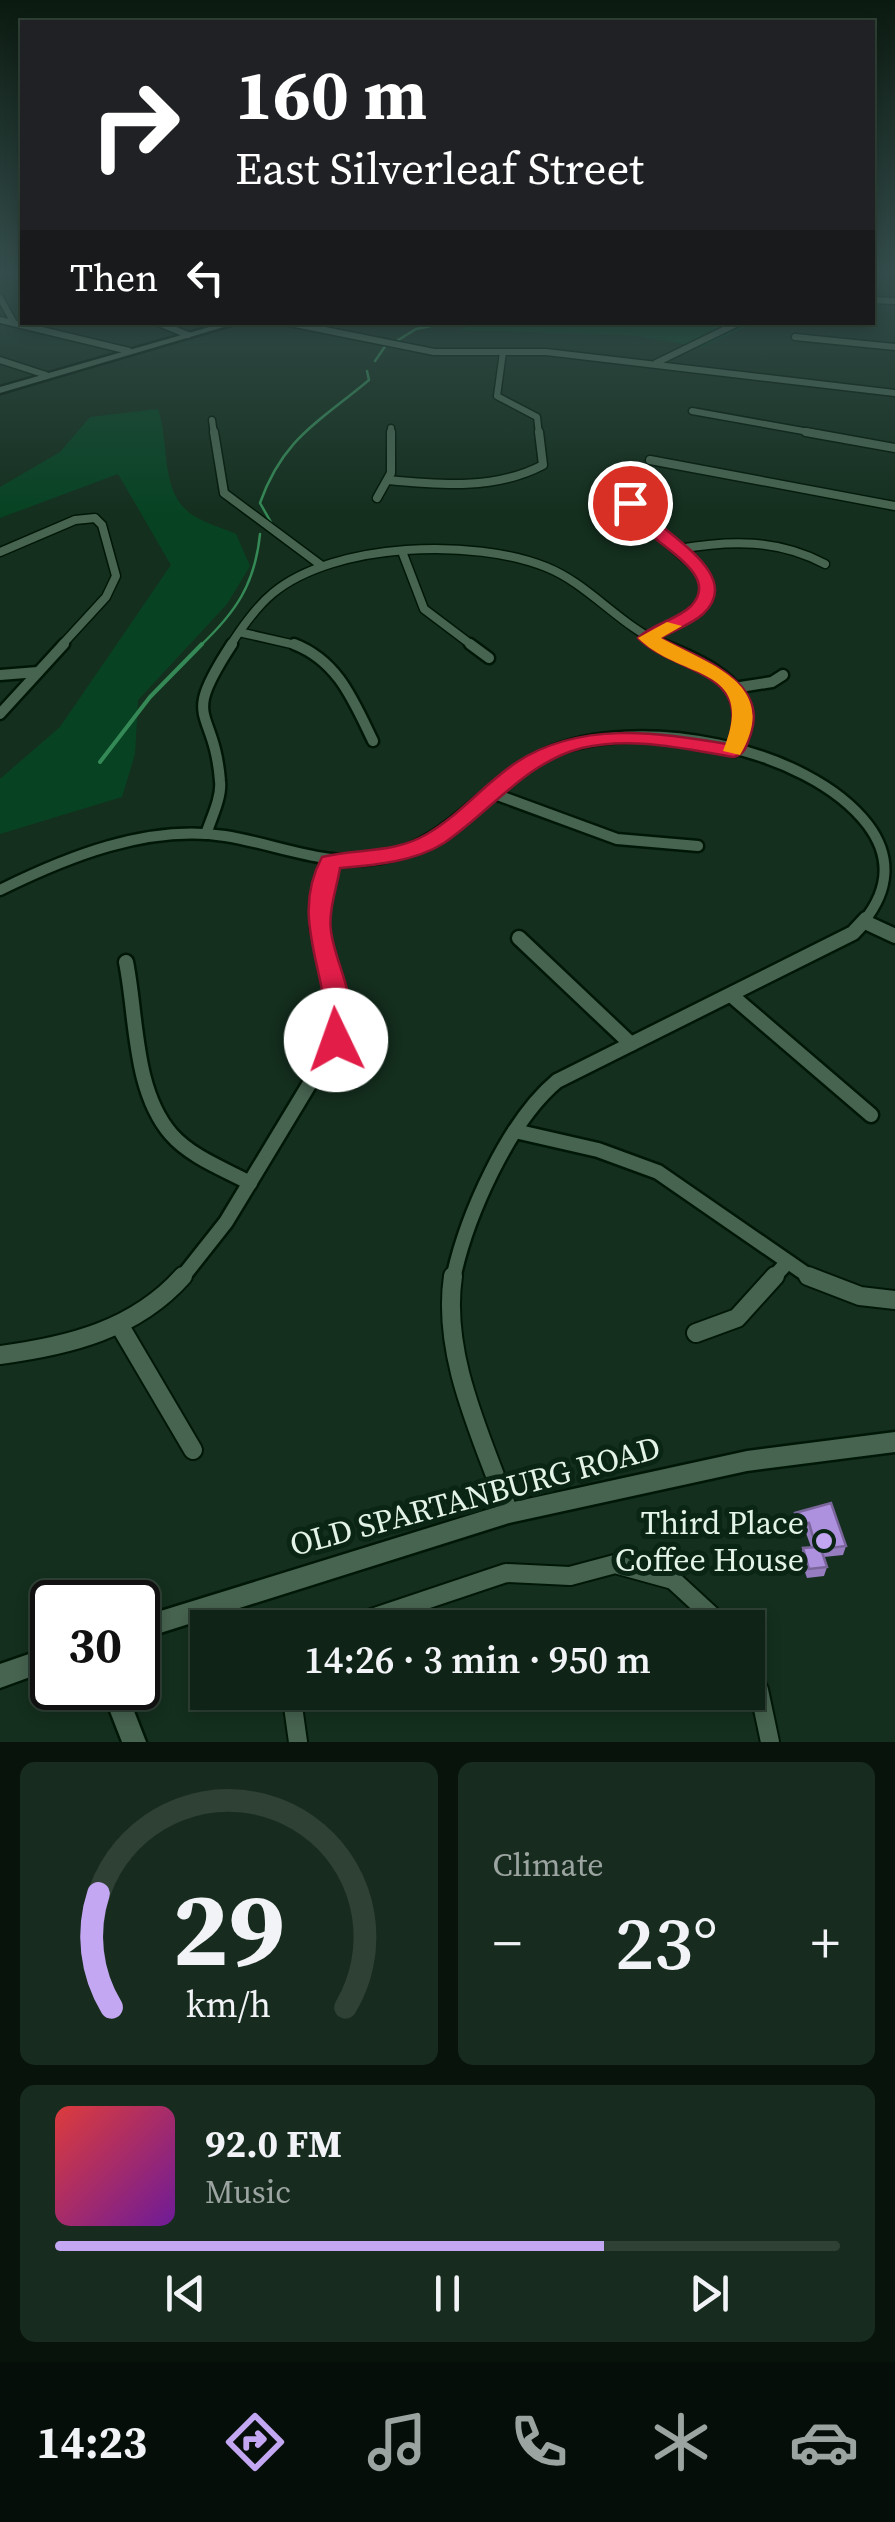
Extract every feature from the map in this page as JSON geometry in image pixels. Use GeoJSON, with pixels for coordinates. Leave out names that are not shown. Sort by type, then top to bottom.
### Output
{"type":"FeatureCollection","features":[{"type":"Feature","properties":{"kind":"main road"},"geometry":{"type":"LineString","coordinates":[[0,390],[128,351]]}},
{"type":"Feature","properties":{"kind":"street"},"geometry":{"type":"LineString","coordinates":[[430,351],[503,352],[656,363],[895,393]]}},
{"type":"Feature","properties":{"kind":"street"},"geometry":{"type":"LineString","coordinates":[[656,363],[680,351]]}},
{"type":"Feature","properties":{"kind":"street"},"geometry":{"type":"LineString","coordinates":[[388,480],[476,482],[532,472],[543,465],[537,417],[496,396],[503,352]]}},
{"type":"Feature","properties":{"kind":"street"},"geometry":{"type":"LineString","coordinates":[[0,360],[46,374]]}},
{"type":"Feature","properties":{"kind":"street"},"geometry":{"type":"LineString","coordinates":[[692,411],[895,448]]}},
{"type":"Feature","properties":{"kind":"street"},"geometry":{"type":"LineString","coordinates":[[212,420],[224,493],[322,566]]}},
{"type":"Feature","properties":{"kind":"street"},"geometry":{"type":"LineString","coordinates":[[377,498],[388,480],[391,428]]}},
{"type":"Feature","properties":{"kind":"street"},"geometry":{"type":"LineString","coordinates":[[650,460],[895,506]]}},
{"type":"Feature","properties":{"kind":"street"},"geometry":{"type":"LineString","coordinates":[[628,494],[635,515],[704,573],[706,597],[692,615],[647,638]]}},
{"type":"Feature","properties":{"kind":"street"},"geometry":{"type":"LineString","coordinates":[[0,552],[66,523],[99,520],[115,582],[0,714]]}},
{"type":"Feature","properties":{"kind":"street"},"geometry":{"type":"LineString","coordinates":[[679,549],[719,542],[758,542],[795,550],[826,564]]}},
{"type":"Feature","properties":{"kind":"street"},"geometry":{"type":"LineString","coordinates":[[206,834],[221,784],[201,697],[275,591],[322,566],[403,554],[477,551],[535,562],[566,576],[617,620],[734,688],[746,712],[734,751]]}},
{"type":"Feature","properties":{"kind":"street"},"geometry":{"type":"LineString","coordinates":[[403,554],[424,609],[489,658]]}},
{"type":"Feature","properties":{"kind":"street"},"geometry":{"type":"LineString","coordinates":[[243,633],[294,643],[328,659],[340,673],[373,741]]}},
{"type":"Feature","properties":{"kind":"street"},"geometry":{"type":"LineString","coordinates":[[0,675],[38,672]]}},
{"type":"Feature","properties":{"kind":"street"},"geometry":{"type":"LineString","coordinates":[[734,688],[772,682],[784,675]]}},
{"type":"Feature","properties":{"kind":"street"},"geometry":{"type":"LineString","coordinates":[[0,890],[96,853],[150,838],[206,834],[330,862],[385,857],[420,846],[446,832],[542,756],[592,740],[654,738],[734,751],[812,778],[842,797],[866,821],[881,847],[886,874],[880,899],[865,922],[838,943],[569,1075],[536,1097],[515,1131],[465,1239],[451,1292],[457,1350],[509,1514]]}},
{"type":"Feature","properties":{"kind":"street"},"geometry":{"type":"LineString","coordinates":[[492,792],[617,842],[657,848],[698,846]]}},
{"type":"Feature","properties":{"kind":"street"},"geometry":{"type":"LineString","coordinates":[[0,1356],[48,1350],[120,1326],[196,1268],[328,1057],[339,1030],[338,1004],[318,928],[330,862]]}},
{"type":"Feature","properties":{"kind":"street"},"geometry":{"type":"LineString","coordinates":[[865,922],[895,936]]}},
{"type":"Feature","properties":{"kind":"street"},"geometry":{"type":"LineString","coordinates":[[518,938],[631,1044]]}},
{"type":"Feature","properties":{"kind":"street"},"geometry":{"type":"LineString","coordinates":[[126,962],[149,1086],[162,1121],[180,1143],[250,1184]]}},
{"type":"Feature","properties":{"kind":"street"},"geometry":{"type":"LineString","coordinates":[[731,996],[871,1115]]}},
{"type":"Feature","properties":{"kind":"street"},"geometry":{"type":"LineString","coordinates":[[515,1131],[662,1174],[784,1266],[834,1289],[895,1300]]}},
{"type":"Feature","properties":{"kind":"street"},"geometry":{"type":"LineString","coordinates":[[696,1332],[737,1318],[784,1266]]}},
{"type":"Feature","properties":{"kind":"street"},"geometry":{"type":"LineString","coordinates":[[120,1326],[193,1450]]}},
{"type":"Feature","properties":{"kind":"street","name":"OLD SPARTANBURG ROAD"},"geometry":{"type":"LineString","coordinates":[[160,1622],[509,1514],[747,1461],[895,1442]]}},
{"type":"Feature","properties":{"kind":"street"},"geometry":{"type":"LineString","coordinates":[[397,1610],[506,1574],[570,1576],[615,1564],[673,1580],[706,1610]]}},
{"type":"Feature","properties":{"kind":"street"},"geometry":{"type":"LineString","coordinates":[[0,1676],[30,1666]]}},
{"type":"Feature","properties":{"kind":"street"},"geometry":{"type":"LineString","coordinates":[[122,1710],[134,1742]]}},
{"type":"Feature","properties":{"kind":"street"},"geometry":{"type":"LineString","coordinates":[[294,1710],[298,1742]]}},
{"type":"Feature","properties":{"kind":"street"},"geometry":{"type":"LineString","coordinates":[[764,1710],[770,1742]]}},
{"type":"Feature","properties":{"kind":"green space"},"geometry":{"type":"Polygon","coordinates":[[[158,409],[174,493],[191,514],[236,534],[250,566],[227,604],[138,700],[135,754],[122,797],[0,834],[0,779],[60,727],[171,565],[118,474],[0,518],[0,487],[60,452],[90,417],[158,409]]]}},
{"type":"Feature","properties":{"kind":"building","name":"Third Place Coffee House"},"geometry":{"type":"Polygon","coordinates":[[[831,1503],[846,1546],[821,1549],[827,1567],[809,1569],[803,1548],[816,1547],[809,1523],[798,1525],[795,1513],[831,1503]]]}},
{"type":"Feature","properties":{"kind":"waterway"},"geometry":{"type":"LineString","coordinates":[[375,361],[382,351]]}},
{"type":"Feature","properties":{"kind":"waterway"},"geometry":{"type":"LineString","coordinates":[[272,524],[260,503],[280,462],[304,433],[369,380],[367,371]]}},
{"type":"Feature","properties":{"kind":"waterway"},"geometry":{"type":"LineString","coordinates":[[200,646],[242,596],[254,568],[260,534]]}},
{"type":"Feature","properties":{"kind":"waterway"},"geometry":{"type":"LineString","coordinates":[[100,762],[150,697],[202,644]]}},
{"type":"Feature","properties":{"kind":"slow traffic"},"geometry":{"type":"LineString","coordinates":[[673,626],[647,638],[724,679],[742,700],[745,720],[733,751]]}},
{"type":"Feature","properties":{"kind":"place","name":"Third Place Coffee House"},"geometry":{"type":"Point","coordinates":[824,1541]}},
{"type":"Feature","properties":{"kind":"route"},"geometry":{"type":"LineString","coordinates":[[336,1040],[338,1004],[318,928],[330,862],[385,857],[434,840],[526,765],[578,742],[654,738],[734,751],[746,712],[734,688],[647,638],[696,611],[706,597],[706,578],[696,563],[639,518],[630,503]]}}]}
